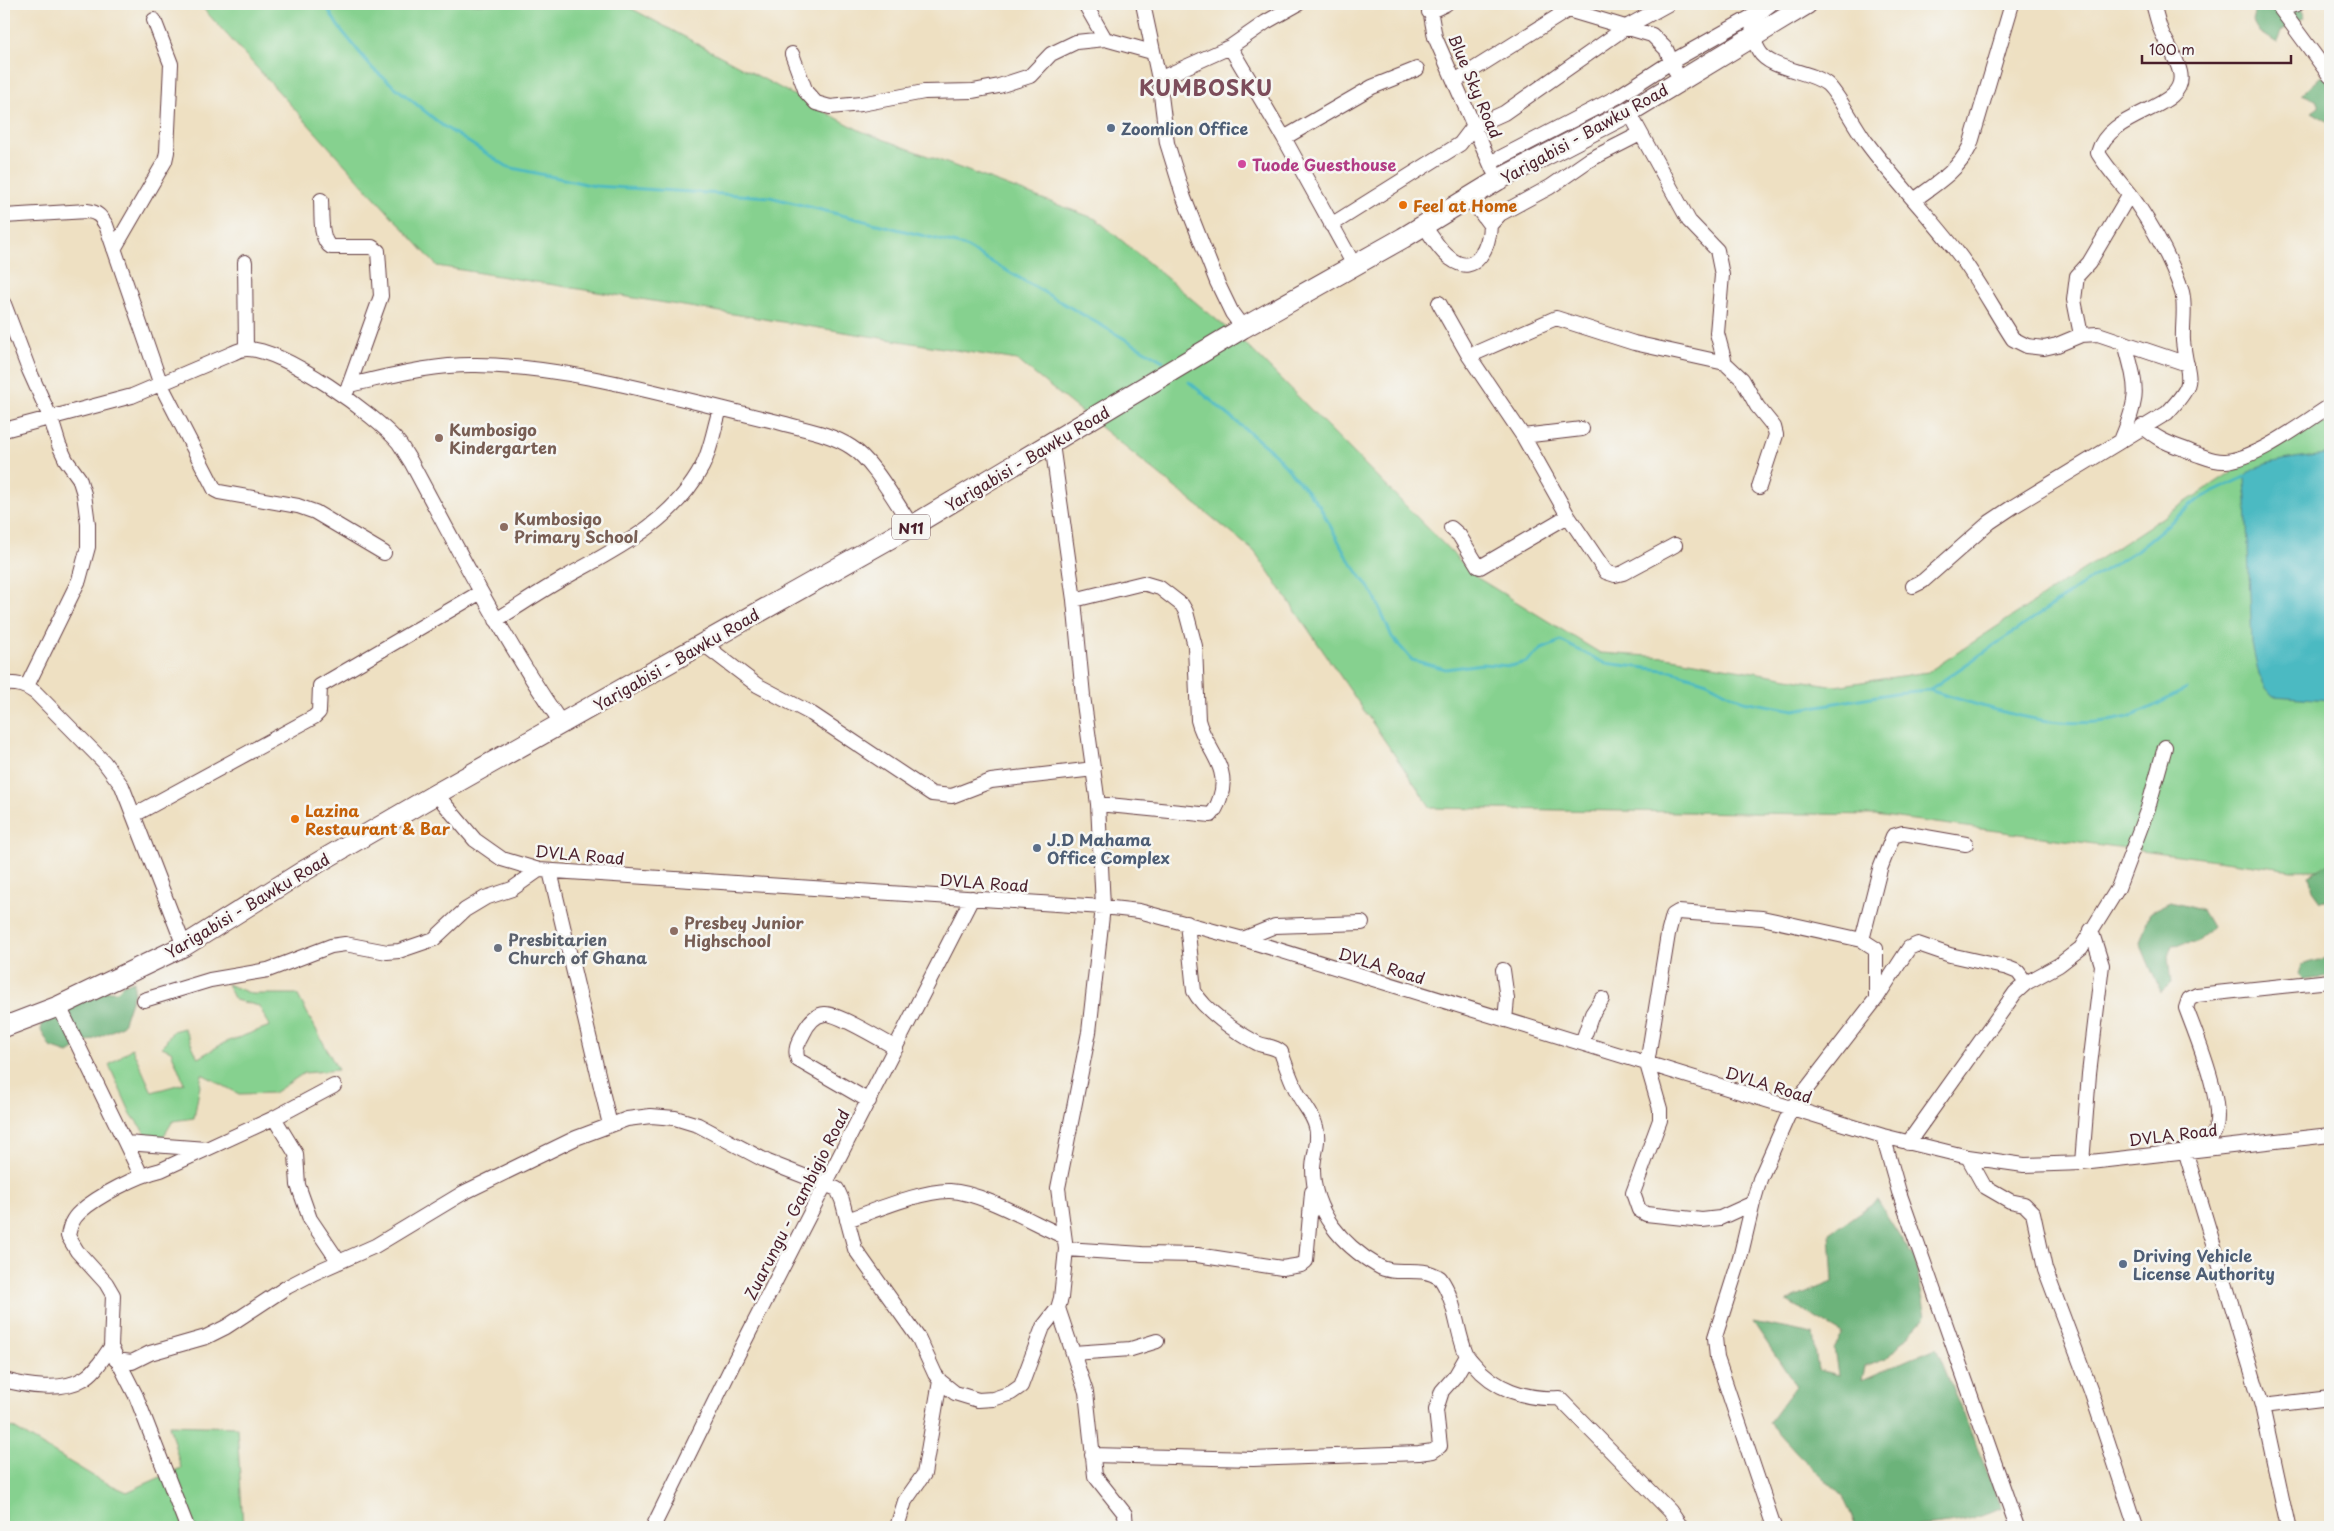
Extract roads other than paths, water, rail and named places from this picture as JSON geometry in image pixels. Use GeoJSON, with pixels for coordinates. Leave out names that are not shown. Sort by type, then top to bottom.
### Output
{"type":"FeatureCollection","features":[{"type":"Feature","properties":{"kind":"highway","name":"Yarigabisi - Bawku Road"},"geometry":{"type":"LineString","coordinates":[[4,1028],[59,1006],[184,946],[302,872],[436,794],[912,526],[1243,328],[1424,226],[1470,198],[1494,172],[1629,112],[1675,71],[1752,39],[1807,4]]}},
{"type":"Feature","properties":{"kind":"street"},"geometry":{"type":"LineString","coordinates":[[1085,4],[1105,40]]}},
{"type":"Feature","properties":{"kind":"street"},"geometry":{"type":"LineString","coordinates":[[1143,4],[1159,80],[1167,143],[1184,198],[1217,282],[1232,313],[1243,328]]}},
{"type":"Feature","properties":{"kind":"street"},"geometry":{"type":"LineString","coordinates":[[1159,80],[1230,47],[1266,22],[1298,4]]}},
{"type":"Feature","properties":{"kind":"street"},"geometry":{"type":"LineString","coordinates":[[1429,8],[1446,4]]}},
{"type":"Feature","properties":{"kind":"street"},"geometry":{"type":"LineString","coordinates":[[1331,225],[1460,144],[1473,127],[1504,113],[1628,26],[1668,4]]}},
{"type":"Feature","properties":{"kind":"street"},"geometry":{"type":"LineString","coordinates":[[1494,172],[1617,97],[1675,71],[1771,4]]}},
{"type":"Feature","properties":{"kind":"street"},"geometry":{"type":"LineString","coordinates":[[1914,200],[1954,170],[1964,160],[1970,146],[2012,4]]}},
{"type":"Feature","properties":{"kind":"street"},"geometry":{"type":"LineString","coordinates":[[1913,586],[1923,582],[1990,522],[2122,438],[2167,413],[2183,396],[2190,379],[2182,328],[2182,293],[2162,246],[2129,194],[2098,153],[2100,142],[2107,133],[2129,119],[2171,98],[2178,91],[2181,82],[2180,72],[2162,33],[2153,4]]}},
{"type":"Feature","properties":{"kind":"street"},"geometry":{"type":"LineString","coordinates":[[2297,4],[2279,6],[2330,76]]}},
{"type":"Feature","properties":{"kind":"street"},"geometry":{"type":"LineString","coordinates":[[1456,81],[1562,7],[1628,26],[1660,40],[1675,71]]}},
{"type":"Feature","properties":{"kind":"street","name":"Blue Sky Road"},"geometry":{"type":"LineString","coordinates":[[1429,8],[1435,37],[1456,81],[1473,127],[1494,172]]}},
{"type":"Feature","properties":{"kind":"street"},"geometry":{"type":"LineString","coordinates":[[1758,13],[1754,21],[1752,39],[1766,60],[1806,74],[1827,84],[1867,144],[1958,253],[2013,339],[2028,346],[2044,348],[2057,346],[2081,335],[2098,334],[2187,364]]}},
{"type":"Feature","properties":{"kind":"street"},"geometry":{"type":"LineString","coordinates":[[114,249],[165,161],[167,152],[171,64],[154,20]]}},
{"type":"Feature","properties":{"kind":"street"},"geometry":{"type":"LineString","coordinates":[[792,54],[806,92],[816,103],[830,106],[861,104],[924,92],[973,91],[999,86],[1030,76],[1051,54],[1076,42],[1105,40],[1152,52]]}},
{"type":"Feature","properties":{"kind":"street"},"geometry":{"type":"LineString","coordinates":[[1230,47],[1284,138],[1354,264]]}},
{"type":"Feature","properties":{"kind":"street"},"geometry":{"type":"LineString","coordinates":[[1284,138],[1372,87],[1417,68]]}},
{"type":"Feature","properties":{"kind":"street"},"geometry":{"type":"LineString","coordinates":[[1629,112],[1689,222],[1717,250],[1722,276],[1717,333],[1725,363]]}},
{"type":"Feature","properties":{"kind":"street"},"geometry":{"type":"LineString","coordinates":[[1490,225],[1500,214],[1550,187],[1589,160],[1640,134]]}},
{"type":"Feature","properties":{"kind":"street"},"geometry":{"type":"LineString","coordinates":[[2081,335],[2074,300],[2077,276],[2089,263],[2129,194]]}},
{"type":"Feature","properties":{"kind":"street"},"geometry":{"type":"LineString","coordinates":[[1424,226],[1451,260],[1465,264],[1479,259],[1486,250],[1490,238],[1490,225],[1470,198]]}},
{"type":"Feature","properties":{"kind":"street"},"geometry":{"type":"LineString","coordinates":[[321,200],[324,237],[328,245],[331,247],[372,247],[378,251],[381,296],[347,392]]}},
{"type":"Feature","properties":{"kind":"street"},"geometry":{"type":"LineString","coordinates":[[4,216],[87,211],[94,212],[102,219],[161,385],[215,490],[298,506],[315,512],[384,553]]}},
{"type":"Feature","properties":{"kind":"street"},"geometry":{"type":"LineString","coordinates":[[245,262],[246,349]]}},
{"type":"Feature","properties":{"kind":"street"},"geometry":{"type":"LineString","coordinates":[[1439,303],[1469,356],[1523,436],[1568,516],[1606,572],[1615,575],[1623,574],[1675,544]]}},
{"type":"Feature","properties":{"kind":"street"},"geometry":{"type":"LineString","coordinates":[[4,305],[29,370],[51,418],[59,445],[66,460],[79,478],[84,494],[88,524],[88,547],[80,580],[27,686]]}},
{"type":"Feature","properties":{"kind":"street"},"geometry":{"type":"LineString","coordinates":[[1469,356],[1556,318],[1634,343],[1725,363],[1742,379],[1757,406],[1774,427],[1776,435],[1759,488]]}},
{"type":"Feature","properties":{"kind":"street"},"geometry":{"type":"LineString","coordinates":[[2122,438],[2134,410],[2136,396],[2135,381],[2125,343]]}},
{"type":"Feature","properties":{"kind":"street"},"geometry":{"type":"LineString","coordinates":[[4,430],[124,398],[161,385],[246,349],[262,352],[287,362],[347,392],[398,442],[411,462],[496,620],[533,682],[562,724]]}},
{"type":"Feature","properties":{"kind":"street"},"geometry":{"type":"LineString","coordinates":[[347,392],[426,368],[475,364],[542,368],[720,409],[817,433],[852,447],[867,460],[912,526]]}},
{"type":"Feature","properties":{"kind":"street"},"geometry":{"type":"LineString","coordinates":[[2142,426],[2158,440],[2204,458],[2224,461],[2239,458],[2278,440],[2330,406]]}},
{"type":"Feature","properties":{"kind":"street"},"geometry":{"type":"LineString","coordinates":[[496,620],[548,587],[637,537],[662,517],[684,496],[703,465],[720,409]]}},
{"type":"Feature","properties":{"kind":"street"},"geometry":{"type":"LineString","coordinates":[[1523,436],[1582,429]]}},
{"type":"Feature","properties":{"kind":"street"},"geometry":{"type":"LineString","coordinates":[[1052,444],[1074,600],[1083,696],[1098,804],[1103,907],[1089,1032],[1058,1188],[1064,1242],[1058,1308],[1086,1392],[1095,1476],[1125,1514],[1126,1527]]}},
{"type":"Feature","properties":{"kind":"street"},"geometry":{"type":"LineString","coordinates":[[1452,528],[1459,535],[1480,567],[1568,516]]}},
{"type":"Feature","properties":{"kind":"street"},"geometry":{"type":"LineString","coordinates":[[1074,600],[1143,584],[1160,588],[1182,605],[1186,612],[1195,646],[1200,730],[1224,778],[1224,786],[1215,810],[1211,815],[1098,804]]}},
{"type":"Feature","properties":{"kind":"street"},"geometry":{"type":"LineString","coordinates":[[134,815],[314,717],[319,712],[320,686],[481,592]]}},
{"type":"Feature","properties":{"kind":"street"},"geometry":{"type":"LineString","coordinates":[[702,643],[757,685],[812,714],[932,794],[952,796],[991,781],[1094,769]]}},
{"type":"Feature","properties":{"kind":"street"},"geometry":{"type":"LineString","coordinates":[[4,684],[14,683],[27,686],[104,762],[122,786],[184,946]]}},
{"type":"Feature","properties":{"kind":"street"},"geometry":{"type":"LineString","coordinates":[[1908,1143],[1960,1072],[2005,1005],[2026,983],[2060,965],[2081,948],[2118,888],[2148,808],[2165,747]]}},
{"type":"Feature","properties":{"kind":"street","name":"DVLA Road"},"geometry":{"type":"LineString","coordinates":[[436,794],[475,840],[502,859],[544,871],[972,898],[1139,911],[1243,939],[1791,1109],[1908,1143],[1968,1157],[2024,1165],[2082,1163],[2330,1135]]}},
{"type":"Feature","properties":{"kind":"street"},"geometry":{"type":"LineString","coordinates":[[1862,940],[1880,869],[1893,836],[1903,833],[1966,844]]}},
{"type":"Feature","properties":{"kind":"street"},"geometry":{"type":"LineString","coordinates":[[144,1000],[210,980],[268,970],[331,946],[345,944],[387,952],[399,951],[434,939],[465,910],[485,898],[512,889],[544,871],[610,1125]]}},
{"type":"Feature","properties":{"kind":"street","name":"Zuarungu - Gambigio Road"},"geometry":{"type":"LineString","coordinates":[[653,1527],[735,1360],[972,898]]}},
{"type":"Feature","properties":{"kind":"street"},"geometry":{"type":"LineString","coordinates":[[1753,1204],[1720,1218],[1702,1220],[1646,1214],[1639,1210],[1633,1193],[1634,1185],[1660,1120],[1660,1109],[1647,1064],[1668,934],[1673,915],[1678,912],[1762,918],[1862,940],[1876,950],[1876,999]]}},
{"type":"Feature","properties":{"kind":"street"},"geometry":{"type":"LineString","coordinates":[[1243,939],[1275,926],[1362,922]]}},
{"type":"Feature","properties":{"kind":"street"},"geometry":{"type":"LineString","coordinates":[[847,1220],[922,1196],[951,1191],[978,1197],[1064,1242],[1142,1254],[1197,1255],[1282,1268],[1300,1265],[1306,1261],[1317,1129],[1313,1117],[1298,1095],[1280,1052],[1254,1042],[1207,1008],[1198,999],[1194,991],[1187,923]]}},
{"type":"Feature","properties":{"kind":"street"},"geometry":{"type":"LineString","coordinates":[[2082,1163],[2089,1074],[2102,965],[2091,930]]}},
{"type":"Feature","properties":{"kind":"street"},"geometry":{"type":"LineString","coordinates":[[1774,1527],[1715,1348],[1715,1336],[1740,1258],[1760,1179],[1791,1109],[1876,999],[1909,948],[1918,944],[2008,968],[2018,972],[2026,983]]}},
{"type":"Feature","properties":{"kind":"street"},"geometry":{"type":"LineString","coordinates":[[1503,970],[1507,999],[1505,1020]]}},
{"type":"Feature","properties":{"kind":"street"},"geometry":{"type":"LineString","coordinates":[[2288,1527],[2262,1406],[2185,1150],[2211,1138],[2218,1122],[2206,1063],[2186,1008],[2189,999],[2197,995],[2330,981]]}},
{"type":"Feature","properties":{"kind":"street"},"geometry":{"type":"LineString","coordinates":[[1582,1043],[1592,1014],[1602,999]]}},
{"type":"Feature","properties":{"kind":"street"},"geometry":{"type":"LineString","coordinates":[[59,1006],[142,1175]]}},
{"type":"Feature","properties":{"kind":"street"},"geometry":{"type":"LineString","coordinates":[[869,1101],[798,1060],[796,1054],[800,1039],[811,1020],[824,1014],[832,1014],[896,1048]]}},
{"type":"Feature","properties":{"kind":"street"},"geometry":{"type":"LineString","coordinates":[[187,1527],[136,1396],[114,1354],[113,1295],[106,1283],[77,1251],[68,1236],[70,1223],[80,1212],[142,1175],[161,1170],[274,1118],[334,1086]]}},
{"type":"Feature","properties":{"kind":"street"},"geometry":{"type":"LineString","coordinates":[[114,1354],[132,1362],[150,1353],[206,1337],[226,1327],[288,1287],[375,1246],[464,1193],[576,1138],[610,1125],[651,1116],[675,1118],[710,1130],[768,1162],[837,1189],[840,1193],[858,1254],[919,1339],[940,1381],[955,1393],[978,1400],[993,1400],[1011,1393],[1021,1386],[1043,1328],[1058,1308]]}},
{"type":"Feature","properties":{"kind":"street"},"geometry":{"type":"LineString","coordinates":[[274,1118],[296,1154],[298,1185],[310,1219],[339,1262]]}},
{"type":"Feature","properties":{"kind":"street"},"geometry":{"type":"LineString","coordinates":[[1883,1136],[1899,1192],[2016,1527]]}},
{"type":"Feature","properties":{"kind":"street"},"geometry":{"type":"LineString","coordinates":[[126,1142],[207,1149]]}},
{"type":"Feature","properties":{"kind":"street"},"geometry":{"type":"LineString","coordinates":[[1968,1157],[1984,1186],[2010,1201],[2024,1204],[2033,1214],[2045,1269],[2091,1391],[2136,1527]]}},
{"type":"Feature","properties":{"kind":"street"},"geometry":{"type":"LineString","coordinates":[[1313,1185],[1327,1220],[1360,1253],[1379,1267],[1386,1269],[1423,1270],[1440,1278],[1454,1309],[1467,1356],[1481,1373],[1510,1391],[1545,1398],[1559,1398],[1670,1511],[1681,1527]]}},
{"type":"Feature","properties":{"kind":"street"},"geometry":{"type":"LineString","coordinates":[[1073,1353],[1131,1349],[1157,1341]]}},
{"type":"Feature","properties":{"kind":"street"},"geometry":{"type":"LineString","coordinates":[[4,1380],[43,1386],[71,1385],[84,1379],[114,1354]]}},
{"type":"Feature","properties":{"kind":"street"},"geometry":{"type":"LineString","coordinates":[[1092,1455],[1253,1459],[1433,1451],[1440,1446],[1436,1410],[1442,1391],[1456,1375],[1467,1356]]}},
{"type":"Feature","properties":{"kind":"street"},"geometry":{"type":"LineString","coordinates":[[898,1527],[905,1501],[924,1474],[940,1381]]}},
{"type":"Feature","properties":{"kind":"street"},"geometry":{"type":"LineString","coordinates":[[2262,1406],[2330,1398]]}},
{"type":"Feature","properties":{"kind":"water"},"geometry":{"type":"Polygon","coordinates":[[[2330,453],[2330,700],[2273,696],[2259,675],[2252,644],[2245,477],[2251,471],[2261,466],[2330,453]]]}},
{"type":"Feature","properties":{"kind":"waterway"},"geometry":{"type":"LineString","coordinates":[[325,4],[338,26],[373,69],[443,126],[508,167],[595,186],[770,197],[964,246],[1163,361]]}},
{"type":"Feature","properties":{"kind":"waterway"},"geometry":{"type":"LineString","coordinates":[[1189,382],[1275,454],[1319,505],[1347,557],[1374,595],[1392,637],[1412,660],[1446,669],[1482,664],[1511,666],[1526,662],[1542,649],[1561,641],[1604,663],[1672,671],[1707,682],[1743,701],[1794,710],[1895,693],[1929,690],[2092,578],[2137,550],[2199,499],[2245,477]]}},
{"type":"Feature","properties":{"kind":"waterway"},"geometry":{"type":"LineString","coordinates":[[1929,690],[2002,712],[2049,721],[2074,723],[2099,722],[2131,716],[2187,689]]}},
{"type":"Feature","properties":{"kind":"place","name":"Zoomlion Office"},"geometry":{"type":"Point","coordinates":[1111,128]}},
{"type":"Feature","properties":{"kind":"place","name":"Tuode Guesthouse"},"geometry":{"type":"Point","coordinates":[1242,164]}},
{"type":"Feature","properties":{"kind":"place","name":"Feel at Home"},"geometry":{"type":"Point","coordinates":[1403,205]}},
{"type":"Feature","properties":{"kind":"place","name":"Kumbosigo Kindergarten"},"geometry":{"type":"Point","coordinates":[439,438]}},
{"type":"Feature","properties":{"kind":"place","name":"Kumbosigo Primary School"},"geometry":{"type":"Point","coordinates":[504,527]}},
{"type":"Feature","properties":{"kind":"place","name":"Lazina Restaurant & Bar"},"geometry":{"type":"Point","coordinates":[295,819]}},
{"type":"Feature","properties":{"kind":"place","name":"J.D Mahama Office Complex"},"geometry":{"type":"Point","coordinates":[1037,848]}},
{"type":"Feature","properties":{"kind":"place","name":"Presbey Junior Highschool"},"geometry":{"type":"Point","coordinates":[674,931]}},
{"type":"Feature","properties":{"kind":"place","name":"Presbitarien Church of Ghana"},"geometry":{"type":"Point","coordinates":[498,948]}},
{"type":"Feature","properties":{"kind":"place","name":"Driving Vehicle License Authority"},"geometry":{"type":"Point","coordinates":[2123,1264]}},
{"type":"Feature","properties":{"kind":"district","name":"KUMBOSKU"},"geometry":{"type":"Point","coordinates":[1206,87]}}]}
